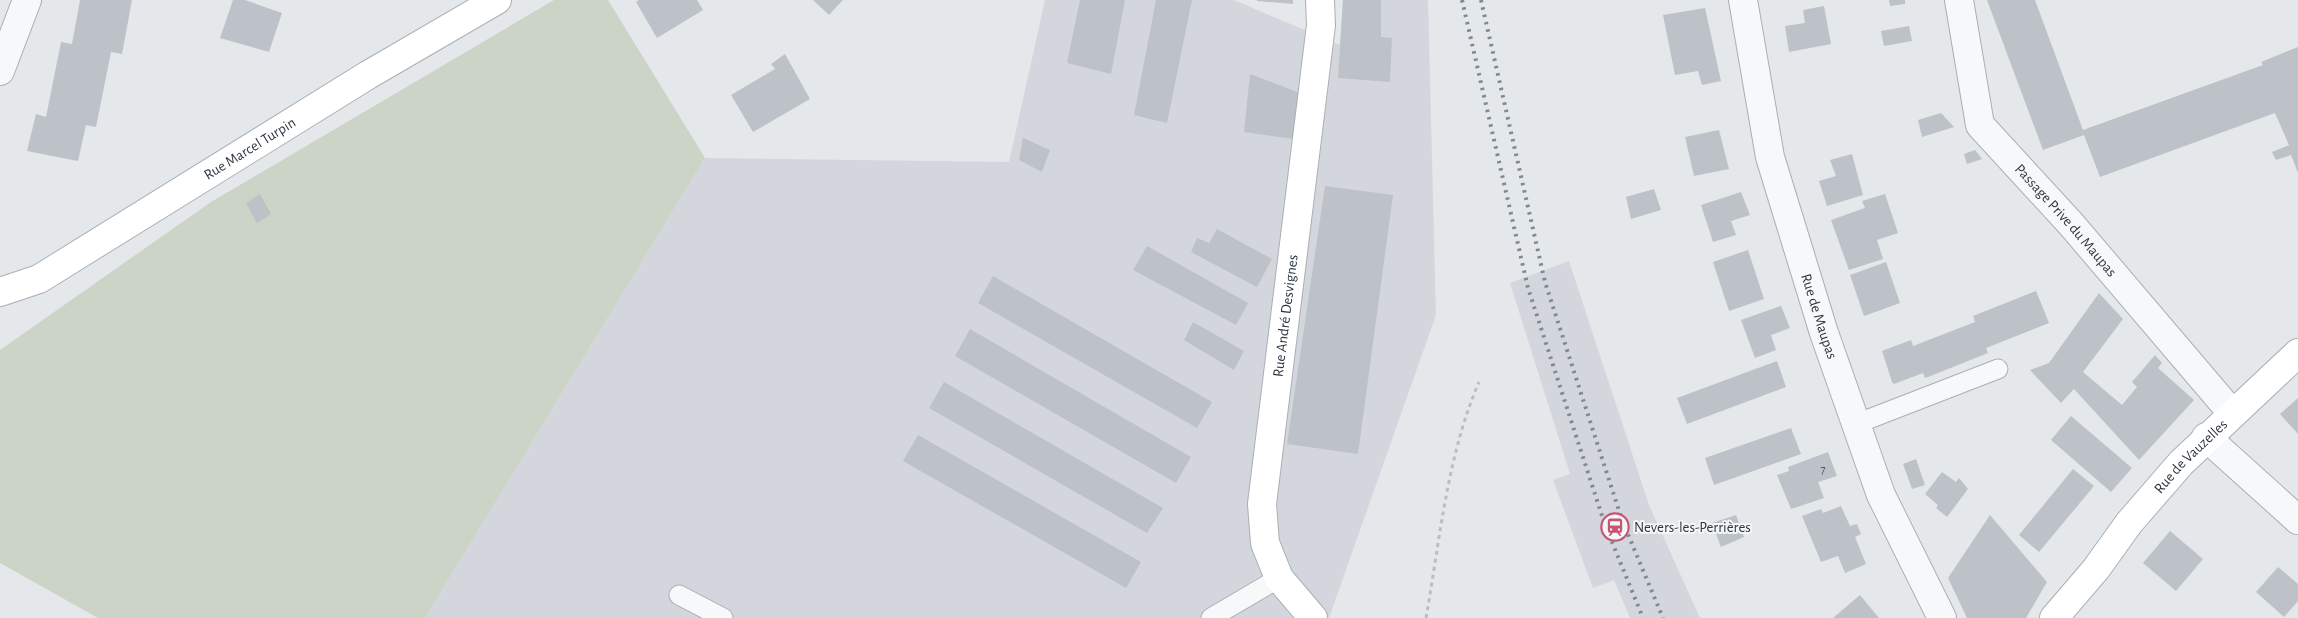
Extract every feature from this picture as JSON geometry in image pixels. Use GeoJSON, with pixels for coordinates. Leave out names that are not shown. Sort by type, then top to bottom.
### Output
{"type":"FeatureCollection","features":[{"type":"Feature","properties":{"kind":"street"},"geometry":{"type":"LineString","coordinates":[[0,71],[27,0]]}},
{"type":"Feature","properties":{"kind":"street","name":"Rue Marcel Turpin"},"geometry":{"type":"LineString","coordinates":[[0,292],[39,279],[368,75],[497,0]]}},
{"type":"Feature","properties":{"kind":"street","name":"Rue André Desvignes"},"geometry":{"type":"LineString","coordinates":[[1313,618],[1279,578],[1265,542],[1262,504],[1321,26],[1320,0]]}},
{"type":"Feature","properties":{"kind":"street","name":"Rue de Maupas"},"geometry":{"type":"LineString","coordinates":[[1744,0],[1770,157],[1824,333],[1881,495],[1942,618]]}},
{"type":"Feature","properties":{"kind":"street","name":"Passage Prive du Maupas"},"geometry":{"type":"LineString","coordinates":[[1959,0],[1980,125],[2071,224],[2232,413]]}},
{"type":"Feature","properties":{"kind":"street","name":"Rue de Vauzelles"},"geometry":{"type":"LineString","coordinates":[[2054,618],[2096,569],[2129,523],[2181,463],[2206,437],[2298,353]]}},
{"type":"Feature","properties":{"kind":"street"},"geometry":{"type":"LineString","coordinates":[[2206,437],[2298,520]]}},
{"type":"Feature","properties":{"kind":"street","name":"Rue de Vauzelles"},"geometry":{"type":"LineString","coordinates":[[2076,618],[2096,569]]}},
{"type":"Feature","properties":{"kind":"lane"},"geometry":{"type":"LineString","coordinates":[[1856,424],[1998,369]]}},
{"type":"Feature","properties":{"kind":"lane"},"geometry":{"type":"LineString","coordinates":[[1211,618],[1279,578]]}},
{"type":"Feature","properties":{"kind":"lane"},"geometry":{"type":"LineString","coordinates":[[679,595],[723,618]]}},
{"type":"Feature","properties":{"kind":"path"},"geometry":{"type":"LineString","coordinates":[[1426,618],[1454,460],[1468,407],[1479,382]]}},
{"type":"Feature","properties":{"kind":"shaded area"},"geometry":{"type":"Polygon","coordinates":[[[1045,0],[1234,0],[1340,45],[1343,0],[1428,0],[1436,315],[1329,618],[425,618],[705,158],[1009,162],[1045,0]]]}},
{"type":"Feature","properties":{"kind":"shaded area"},"geometry":{"type":"Polygon","coordinates":[[[1569,261],[1649,505],[1700,618],[1630,618],[1614,580],[1593,588],[1553,480],[1570,474],[1510,283],[1569,261]]]}},
{"type":"Feature","properties":{"kind":"green space"},"geometry":{"type":"Polygon","coordinates":[[[554,0],[608,0],[705,158],[425,618],[98,618],[0,563],[0,350],[211,202],[554,0]]]}},
{"type":"Feature","properties":{"kind":"building"},"geometry":{"type":"Polygon","coordinates":[[[80,0],[132,0],[122,54],[111,52],[96,127],[86,125],[78,161],[27,151],[36,114],[46,117],[61,42],[72,44],[80,0]]]}},
{"type":"Feature","properties":{"kind":"building"},"geometry":{"type":"Polygon","coordinates":[[[233,0],[245,0],[282,13],[269,52],[220,38],[233,0]]]}},
{"type":"Feature","properties":{"kind":"building"},"geometry":{"type":"Polygon","coordinates":[[[639,0],[697,0],[703,10],[657,38],[636,2],[639,0]]]}},
{"type":"Feature","properties":{"kind":"building"},"geometry":{"type":"Polygon","coordinates":[[[813,0],[843,0],[829,15],[813,0]]]}},
{"type":"Feature","properties":{"kind":"building"},"geometry":{"type":"Polygon","coordinates":[[[1080,0],[1125,0],[1111,74],[1067,63],[1080,0]]]}},
{"type":"Feature","properties":{"kind":"building"},"geometry":{"type":"Polygon","coordinates":[[[1156,0],[1192,0],[1167,123],[1134,115],[1156,0]]]}},
{"type":"Feature","properties":{"kind":"building"},"geometry":{"type":"Polygon","coordinates":[[[1293,0],[1293,4],[1257,1],[1293,0]]]}},
{"type":"Feature","properties":{"kind":"building"},"geometry":{"type":"Polygon","coordinates":[[[1343,0],[1381,0],[1381,37],[1392,38],[1390,82],[1338,78],[1343,0]]]}},
{"type":"Feature","properties":{"kind":"building"},"geometry":{"type":"Polygon","coordinates":[[[1889,0],[1905,0],[1905,4],[1890,6],[1889,0]]]}},
{"type":"Feature","properties":{"kind":"building"},"geometry":{"type":"Polygon","coordinates":[[[1987,0],[2035,0],[2083,130],[2263,65],[2261,62],[2298,47],[2298,173],[2291,155],[2276,160],[2272,152],[2289,145],[2275,113],[2100,177],[2084,135],[2043,150],[1987,0]]]}},
{"type":"Feature","properties":{"kind":"building"},"geometry":{"type":"Polygon","coordinates":[[[1824,6],[1831,44],[1789,52],[1785,26],[1805,23],[1803,10],[1824,6]]]}},
{"type":"Feature","properties":{"kind":"building"},"geometry":{"type":"Polygon","coordinates":[[[1705,8],[1721,81],[1702,85],[1698,71],[1675,75],[1663,15],[1705,8]]]}},
{"type":"Feature","properties":{"kind":"building"},"geometry":{"type":"Polygon","coordinates":[[[1909,26],[1912,41],[1884,46],[1881,31],[1909,26]]]}},
{"type":"Feature","properties":{"kind":"building"},"geometry":{"type":"Polygon","coordinates":[[[785,54],[810,99],[753,132],[731,95],[775,69],[771,64],[785,54]]]}},
{"type":"Feature","properties":{"kind":"building"},"geometry":{"type":"Polygon","coordinates":[[[1250,74],[1300,93],[1294,139],[1244,132],[1250,74]]]}},
{"type":"Feature","properties":{"kind":"building"},"geometry":{"type":"Polygon","coordinates":[[[1941,113],[1954,127],[1922,137],[1918,120],[1941,113]]]}},
{"type":"Feature","properties":{"kind":"building"},"geometry":{"type":"Polygon","coordinates":[[[1719,130],[1729,169],[1694,176],[1685,137],[1719,130]]]}},
{"type":"Feature","properties":{"kind":"building"},"geometry":{"type":"Polygon","coordinates":[[[1023,138],[1050,150],[1042,172],[1019,160],[1023,138]]]}},
{"type":"Feature","properties":{"kind":"building"},"geometry":{"type":"Polygon","coordinates":[[[1975,150],[1982,159],[1967,164],[1964,154],[1975,150]]]}},
{"type":"Feature","properties":{"kind":"building"},"geometry":{"type":"Polygon","coordinates":[[[1852,154],[1863,195],[1827,206],[1819,181],[1836,176],[1830,160],[1852,154]]]}},
{"type":"Feature","properties":{"kind":"building"},"geometry":{"type":"Polygon","coordinates":[[[1325,186],[1393,195],[1358,454],[1287,444],[1325,186]]]}},
{"type":"Feature","properties":{"kind":"building"},"geometry":{"type":"Polygon","coordinates":[[[1654,189],[1661,210],[1631,219],[1626,197],[1654,189]]]}},
{"type":"Feature","properties":{"kind":"building"},"geometry":{"type":"Polygon","coordinates":[[[1741,192],[1750,215],[1731,221],[1736,235],[1713,242],[1701,205],[1741,192]]]}},
{"type":"Feature","properties":{"kind":"building"},"geometry":{"type":"Polygon","coordinates":[[[260,194],[271,214],[257,223],[246,203],[260,194]]]}},
{"type":"Feature","properties":{"kind":"building"},"geometry":{"type":"Polygon","coordinates":[[[1885,194],[1898,233],[1877,240],[1883,259],[1849,270],[1831,220],[1865,208],[1862,201],[1885,194]]]}},
{"type":"Feature","properties":{"kind":"building"},"geometry":{"type":"Polygon","coordinates":[[[1217,229],[1272,259],[1257,287],[1191,252],[1197,238],[1209,243],[1217,229]]]}},
{"type":"Feature","properties":{"kind":"building"},"geometry":{"type":"Polygon","coordinates":[[[1147,246],[1248,303],[1236,325],[1133,270],[1147,246]]]}},
{"type":"Feature","properties":{"kind":"building"},"geometry":{"type":"Polygon","coordinates":[[[1748,250],[1764,299],[1729,311],[1713,262],[1748,250]]]}},
{"type":"Feature","properties":{"kind":"building"},"geometry":{"type":"Polygon","coordinates":[[[1886,262],[1900,303],[1864,316],[1850,275],[1886,262]]]}},
{"type":"Feature","properties":{"kind":"building"},"geometry":{"type":"Polygon","coordinates":[[[993,276],[1212,402],[1197,428],[978,303],[993,276]]]}},
{"type":"Feature","properties":{"kind":"building"},"geometry":{"type":"Polygon","coordinates":[[[2036,291],[2049,323],[1986,348],[1988,353],[1928,377],[1925,378],[1923,373],[1894,384],[1892,382],[1882,351],[1911,340],[1913,346],[1975,322],[1973,316],[2036,291]]]}},
{"type":"Feature","properties":{"kind":"building"},"geometry":{"type":"Polygon","coordinates":[[[2099,293],[2123,319],[2083,372],[2122,405],[2137,387],[2132,382],[2155,355],[2162,363],[2158,368],[2194,400],[2139,460],[2074,389],[2061,403],[2030,370],[2049,363],[2099,293]]]}},
{"type":"Feature","properties":{"kind":"building"},"geometry":{"type":"Polygon","coordinates":[[[1781,306],[1790,328],[1771,335],[1776,350],[1755,358],[1741,320],[1781,306]]]}},
{"type":"Feature","properties":{"kind":"building"},"geometry":{"type":"Polygon","coordinates":[[[1193,322],[1244,351],[1234,370],[1184,340],[1193,322]]]}},
{"type":"Feature","properties":{"kind":"building"},"geometry":{"type":"Polygon","coordinates":[[[970,329],[1191,457],[1176,483],[955,356],[970,329]]]}},
{"type":"Feature","properties":{"kind":"building"},"geometry":{"type":"Polygon","coordinates":[[[1777,361],[1786,387],[1687,424],[1677,398],[1777,361]]]}},
{"type":"Feature","properties":{"kind":"building"},"geometry":{"type":"Polygon","coordinates":[[[944,382],[1163,508],[1147,533],[929,408],[944,382]]]}},
{"type":"Feature","properties":{"kind":"building"},"geometry":{"type":"Polygon","coordinates":[[[2298,398],[2298,434],[2280,414],[2298,398]]]}},
{"type":"Feature","properties":{"kind":"building"},"geometry":{"type":"Polygon","coordinates":[[[2071,416],[2132,468],[2111,492],[2051,440],[2071,416]]]}},
{"type":"Feature","properties":{"kind":"building"},"geometry":{"type":"Polygon","coordinates":[[[1791,428],[1801,454],[1714,485],[1705,458],[1791,428]]]}},
{"type":"Feature","properties":{"kind":"building"},"geometry":{"type":"Polygon","coordinates":[[[918,435],[1141,562],[1126,588],[903,461],[918,435]]]}},
{"type":"Feature","properties":{"kind":"building"},"geometry":{"type":"Polygon","coordinates":[[[1828,452],[1837,476],[1818,482],[1824,498],[1791,509],[1777,475],[1789,471],[1788,467],[1828,452]]]}},
{"type":"Feature","properties":{"kind":"building"},"geometry":{"type":"Polygon","coordinates":[[[1916,459],[1925,485],[1912,489],[1903,464],[1916,459]]]}},
{"type":"Feature","properties":{"kind":"building"},"geometry":{"type":"Polygon","coordinates":[[[2073,469],[2094,486],[2039,552],[2019,535],[2073,469]]]}},
{"type":"Feature","properties":{"kind":"building"},"geometry":{"type":"Polygon","coordinates":[[[1942,472],[1956,482],[1959,478],[1968,489],[1947,517],[1936,508],[1938,505],[1925,494],[1942,472]]]}},
{"type":"Feature","properties":{"kind":"building"},"geometry":{"type":"Polygon","coordinates":[[[1841,506],[1850,526],[1857,524],[1861,534],[1855,537],[1866,564],[1845,573],[1838,556],[1821,562],[1802,516],[1821,509],[1823,513],[1841,506]]]}},
{"type":"Feature","properties":{"kind":"building"},"geometry":{"type":"Polygon","coordinates":[[[1736,515],[1744,537],[1721,547],[1712,523],[1736,515]]]}},
{"type":"Feature","properties":{"kind":"building"},"geometry":{"type":"Polygon","coordinates":[[[1990,515],[2047,582],[2026,618],[1967,618],[1948,578],[1990,515]]]}},
{"type":"Feature","properties":{"kind":"building"},"geometry":{"type":"Polygon","coordinates":[[[2170,531],[2203,559],[2176,591],[2143,563],[2170,531]]]}},
{"type":"Feature","properties":{"kind":"building"},"geometry":{"type":"Polygon","coordinates":[[[2278,567],[2298,584],[2298,601],[2284,617],[2256,592],[2278,567]]]}},
{"type":"Feature","properties":{"kind":"building"},"geometry":{"type":"Polygon","coordinates":[[[1860,595],[1879,618],[1833,618],[1860,595]]]}},
{"type":"Feature","properties":{"kind":"railway"},"geometry":{"type":"LineString","coordinates":[[1462,0],[1528,288],[1605,525],[1643,618]]}},
{"type":"Feature","properties":{"kind":"railway"},"geometry":{"type":"LineString","coordinates":[[1481,0],[1545,282],[1622,520],[1663,618]]}},
{"type":"Feature","properties":{"kind":"place","name":"Nevers-les-Perrières"},"geometry":{"type":"Point","coordinates":[1615,527]}}]}
